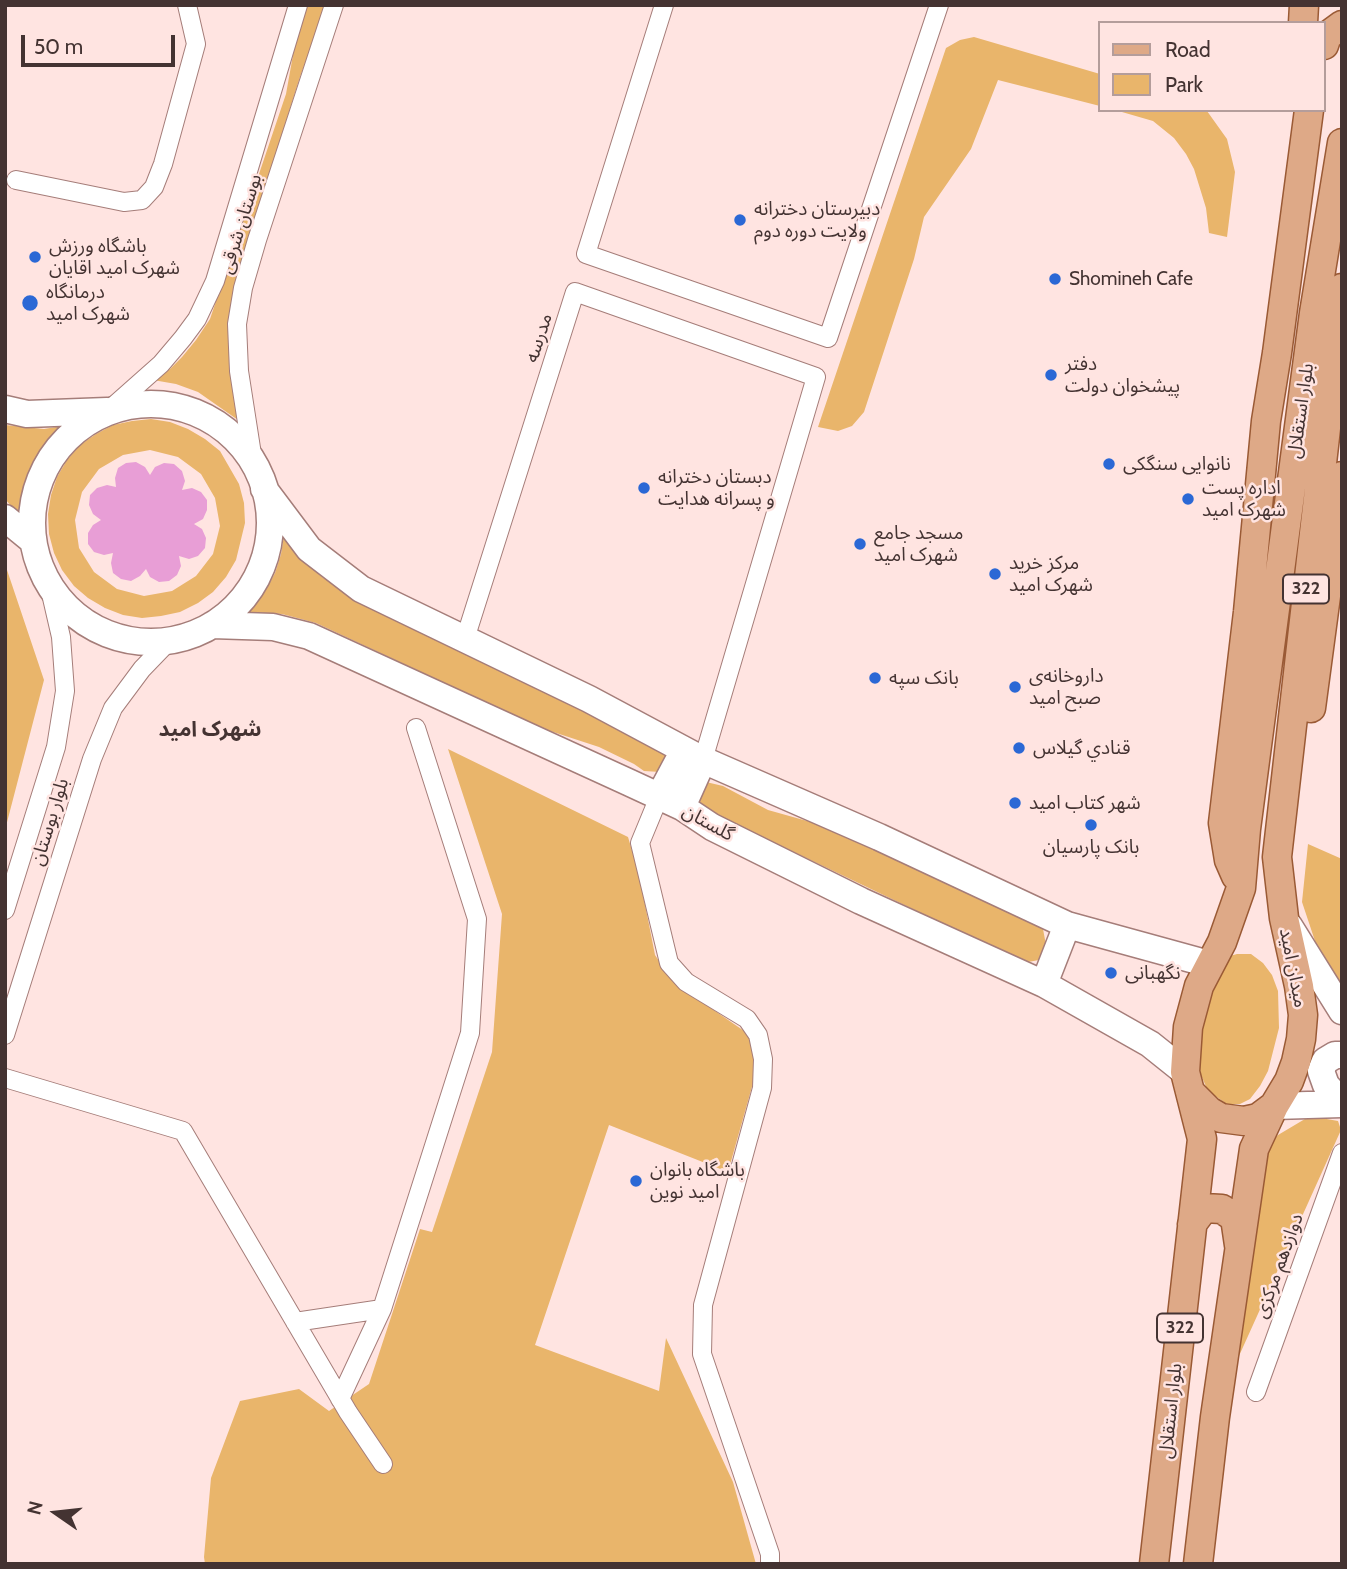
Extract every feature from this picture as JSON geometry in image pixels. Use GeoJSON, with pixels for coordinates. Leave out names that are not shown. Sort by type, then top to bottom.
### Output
{"type":"FeatureCollection","features":[{"type":"Feature","properties":{"kind":"main road"},"geometry":{"type":"LineString","coordinates":[[1326,39],[1342,25]]}},
{"type":"Feature","properties":{"kind":"main road"},"geometry":{"type":"LineString","coordinates":[[1306,118],[1279,342],[1266,421],[1248,612],[1223,823],[1229,860],[1241,888],[1222,942],[1199,986],[1188,1027],[1188,1082],[1209,1111],[1230,1121],[1258,1118],[1274,1106],[1342,1104]]}},
{"type":"Feature","properties":{"kind":"main road","name":"بلوار استقلال"},"geometry":{"type":"LineString","coordinates":[[1241,888],[1246,829],[1314,313],[1342,144]]}},
{"type":"Feature","properties":{"kind":"main road","name":"بلوار استقلال"},"geometry":{"type":"LineString","coordinates":[[1280,890],[1277,857],[1280,812],[1342,289]]}},
{"type":"Feature","properties":{"kind":"main road"},"geometry":{"type":"LineString","coordinates":[[5,409],[27,414],[108,411],[156,404],[179,407],[201,415],[239,442],[253,461],[268,505],[270,528],[266,551],[258,573],[231,611],[212,625],[191,635],[169,641],[145,642],[122,639],[100,631],[63,604],[49,585],[39,564],[33,541],[34,506],[43,473],[55,453],[71,435],[108,411]]}},
{"type":"Feature","properties":{"kind":"main road"},"geometry":{"type":"LineString","coordinates":[[1280,890],[1291,852],[1342,477]]}},
{"type":"Feature","properties":{"kind":"main road"},"geometry":{"type":"LineString","coordinates":[[264,489],[309,549],[361,589],[589,699],[694,755],[1067,925],[1209,964]]}},
{"type":"Feature","properties":{"kind":"main road"},"geometry":{"type":"LineString","coordinates":[[5,518],[33,541]]}},
{"type":"Feature","properties":{"kind":"main road","name":"گلستان"},"geometry":{"type":"LineString","coordinates":[[212,625],[273,627],[309,636],[670,802],[712,827],[861,901],[1044,984],[1150,1045],[1188,1082]]}},
{"type":"Feature","properties":{"kind":"main road"},"geometry":{"type":"LineString","coordinates":[[670,802],[694,755]]}},
{"type":"Feature","properties":{"kind":"main road","name":"میدان امید"},"geometry":{"type":"LineString","coordinates":[[1274,1106],[1296,1062],[1303,1015],[1280,890]]}},
{"type":"Feature","properties":{"kind":"main road"},"geometry":{"type":"LineString","coordinates":[[1284,919],[1342,1011]]}},
{"type":"Feature","properties":{"kind":"main road"},"geometry":{"type":"LineString","coordinates":[[1044,984],[1067,925]]}},
{"type":"Feature","properties":{"kind":"main road"},"geometry":{"type":"LineString","coordinates":[[1342,1055],[1335,1055],[1325,1061],[1321,1071],[1326,1085],[1342,1104]]}},
{"type":"Feature","properties":{"kind":"main road","name":"بلوار استقلال"},"geometry":{"type":"LineString","coordinates":[[1154,1564],[1202,1139],[1188,1082]]}},
{"type":"Feature","properties":{"kind":"main road","name":"322"},"geometry":{"type":"LineString","coordinates":[[1198,1564],[1215,1417],[1254,1149],[1274,1106]]}},
{"type":"Feature","properties":{"kind":"main road"},"geometry":{"type":"LineString","coordinates":[[1192,1224],[1204,1208],[1222,1209],[1235,1218],[1239,1251]]}},
{"type":"Feature","properties":{"kind":"street"},"geometry":{"type":"LineString","coordinates":[[16,180],[124,202],[142,200],[154,187],[163,163],[195,44],[187,5]]}},
{"type":"Feature","properties":{"kind":"street","name":"بوستان شرقی"},"geometry":{"type":"LineString","coordinates":[[108,411],[161,364],[183,338],[197,319],[215,281],[298,5]]}},
{"type":"Feature","properties":{"kind":"street","name":"بوستان شرقی"},"geometry":{"type":"LineString","coordinates":[[253,461],[239,371],[239,312],[257,240],[334,5]]}},
{"type":"Feature","properties":{"kind":"street"},"geometry":{"type":"LineString","coordinates":[[664,5],[586,254],[828,338],[939,5]]}},
{"type":"Feature","properties":{"kind":"street","name":"مدرسه"},"geometry":{"type":"LineString","coordinates":[[465,639],[575,292],[816,377],[694,755]]}},
{"type":"Feature","properties":{"kind":"street","name":"بلوار بوستان"},"geometry":{"type":"LineString","coordinates":[[5,910],[56,747],[65,691],[61,637],[49,585]]}},
{"type":"Feature","properties":{"kind":"street","name":"بلوار بوستان"},"geometry":{"type":"LineString","coordinates":[[5,1035],[92,758],[113,708],[142,669],[169,641]]}},
{"type":"Feature","properties":{"kind":"street"},"geometry":{"type":"LineString","coordinates":[[340,1399],[382,1310],[470,1033],[477,919],[416,728]]}},
{"type":"Feature","properties":{"kind":"street"},"geometry":{"type":"LineString","coordinates":[[670,802],[640,843],[669,963],[686,982],[747,1019],[758,1035],[763,1059],[762,1088],[703,1305],[702,1354],[770,1554],[771,1564]]}},
{"type":"Feature","properties":{"kind":"street"},"geometry":{"type":"LineString","coordinates":[[5,1078],[183,1130],[340,1399],[383,1464]]}},
{"type":"Feature","properties":{"kind":"street","name":"دوازدهم مرکزی"},"geometry":{"type":"LineString","coordinates":[[1256,1392],[1342,1153]]}},
{"type":"Feature","properties":{"kind":"street"},"geometry":{"type":"LineString","coordinates":[[295,1322],[382,1310]]}},
{"type":"Feature","properties":{"kind":"green space"},"geometry":{"type":"Polygon","coordinates":[[[302,5],[326,5],[300,77],[236,279],[228,325],[238,420],[198,392],[153,380],[182,357],[210,319],[286,94],[302,5]]]}},
{"type":"Feature","properties":{"kind":"green space"},"geometry":{"type":"Polygon","coordinates":[[[974,37],[1098,73],[1098,105],[998,80],[971,149],[924,217],[914,259],[864,412],[852,426],[838,431],[818,427],[946,48],[960,40],[974,37]]]}},
{"type":"Feature","properties":{"kind":"green space"},"geometry":{"type":"Polygon","coordinates":[[[1122,112],[1208,112],[1227,139],[1235,172],[1227,237],[1209,233],[1206,208],[1194,169],[1174,138],[1153,121],[1122,112]]]}},
{"type":"Feature","properties":{"kind":"green space"},"geometry":{"type":"Polygon","coordinates":[[[151,419],[170,422],[205,439],[220,451],[239,484],[244,503],[245,523],[236,560],[213,592],[180,612],[142,618],[105,608],[74,586],[62,570],[49,534],[51,495],[67,460],[80,445],[96,434],[113,425],[151,419]],[[150,450],[123,455],[99,469],[82,492],[75,520],[79,548],[94,572],[117,589],[144,596],[172,591],[196,576],[213,554],[220,526],[215,498],[201,474],[178,457],[150,450]]]}},
{"type":"Feature","properties":{"kind":"green space"},"geometry":{"type":"Polygon","coordinates":[[[5,425],[44,429],[68,425],[52,436],[38,459],[24,502],[24,533],[12,507],[5,499],[5,425]]]}},
{"type":"Feature","properties":{"kind":"green space"},"geometry":{"type":"Polygon","coordinates":[[[284,535],[322,577],[375,610],[667,751],[668,760],[660,772],[644,771],[599,747],[541,728],[316,623],[282,614],[248,612],[275,573],[284,535]]]}},
{"type":"Feature","properties":{"kind":"green space"},"geometry":{"type":"Polygon","coordinates":[[[5,564],[44,680],[5,830],[5,564]]]}},
{"type":"Feature","properties":{"kind":"green space"},"geometry":{"type":"Polygon","coordinates":[[[448,749],[628,837],[639,874],[655,955],[673,982],[747,1033],[754,1050],[755,1076],[728,1172],[609,1125],[535,1345],[659,1391],[666,1338],[733,1482],[756,1564],[205,1564],[211,1478],[240,1401],[299,1389],[329,1411],[369,1384],[420,1229],[432,1232],[492,1052],[502,914],[448,749]]]}},
{"type":"Feature","properties":{"kind":"green space"},"geometry":{"type":"Polygon","coordinates":[[[706,782],[723,786],[768,810],[825,826],[1043,929],[1046,945],[1042,957],[1028,962],[994,948],[700,807],[696,800],[706,782]]]}},
{"type":"Feature","properties":{"kind":"green space"},"geometry":{"type":"Polygon","coordinates":[[[1308,844],[1342,859],[1342,994],[1320,956],[1302,902],[1308,844]]]}},
{"type":"Feature","properties":{"kind":"green space"},"geometry":{"type":"Polygon","coordinates":[[[1251,954],[1263,963],[1272,975],[1278,991],[1279,1028],[1268,1071],[1260,1086],[1250,1099],[1240,1104],[1227,1104],[1208,1091],[1198,1060],[1204,999],[1230,956],[1251,954]]]}},
{"type":"Feature","properties":{"kind":"green space"},"geometry":{"type":"Polygon","coordinates":[[[1310,1116],[1338,1121],[1341,1130],[1234,1367],[1260,1152],[1278,1135],[1310,1116]]]}},
{"type":"Feature","properties":{"kind":"shaded area"},"geometry":{"type":"Polygon","coordinates":[[[136,462],[145,467],[150,475],[155,467],[164,463],[174,464],[182,471],[185,481],[182,490],[192,488],[201,492],[207,500],[203,519],[194,524],[202,529],[206,538],[205,548],[198,556],[189,559],[179,556],[181,566],[177,575],[169,581],[159,582],[150,577],[146,569],[131,581],[121,579],[113,573],[113,553],[104,555],[94,552],[88,544],[88,533],[93,525],[101,520],[93,514],[89,505],[90,495],[97,488],[107,485],[116,487],[118,468],[126,463],[136,462]]]}},
{"type":"Feature","properties":{"kind":"place","name":"دبیرستان دخترانه ولایت دوره دوم"},"geometry":{"type":"Point","coordinates":[740,220]}},
{"type":"Feature","properties":{"kind":"place","name":"باشگاه ورزش شهرک امید اقایان"},"geometry":{"type":"Point","coordinates":[35,257]}},
{"type":"Feature","properties":{"kind":"place","name":"Shomineh Cafe"},"geometry":{"type":"Point","coordinates":[1055,279]}},
{"type":"Feature","properties":{"kind":"place","name":"درمانگاه شهرک امید"},"geometry":{"type":"Point","coordinates":[30,303]}},
{"type":"Feature","properties":{"kind":"place","name":"دفتر پیشخوان دولت"},"geometry":{"type":"Point","coordinates":[1051,375]}},
{"type":"Feature","properties":{"kind":"place","name":"نانوایی سنگکی"},"geometry":{"type":"Point","coordinates":[1109,464]}},
{"type":"Feature","properties":{"kind":"place","name":"دبستان دخترانه و پسرانه هدایت"},"geometry":{"type":"Point","coordinates":[644,488]}},
{"type":"Feature","properties":{"kind":"place","name":"اداره پست شهرک امید"},"geometry":{"type":"Point","coordinates":[1188,499]}},
{"type":"Feature","properties":{"kind":"place","name":"مسجد جامع شهرک امید"},"geometry":{"type":"Point","coordinates":[860,544]}},
{"type":"Feature","properties":{"kind":"place","name":"مرکز خرید شهرک امید"},"geometry":{"type":"Point","coordinates":[995,574]}},
{"type":"Feature","properties":{"kind":"place","name":"بانک سپه"},"geometry":{"type":"Point","coordinates":[875,678]}},
{"type":"Feature","properties":{"kind":"place","name":"داروخانه‌ی صبح امید"},"geometry":{"type":"Point","coordinates":[1015,687]}},
{"type":"Feature","properties":{"kind":"place","name":"قنادي گيلاس"},"geometry":{"type":"Point","coordinates":[1019,748]}},
{"type":"Feature","properties":{"kind":"place","name":"شهر کتاب امید"},"geometry":{"type":"Point","coordinates":[1015,803]}},
{"type":"Feature","properties":{"kind":"place","name":"بانک پارسیان"},"geometry":{"type":"Point","coordinates":[1091,825]}},
{"type":"Feature","properties":{"kind":"place","name":"نگهبانی"},"geometry":{"type":"Point","coordinates":[1111,973]}},
{"type":"Feature","properties":{"kind":"place","name":"باشگاه بانوان امید نوین"},"geometry":{"type":"Point","coordinates":[636,1181]}},
{"type":"Feature","properties":{"kind":"district","name":"شهرک امید"},"geometry":{"type":"Point","coordinates":[210,730]}}]}
